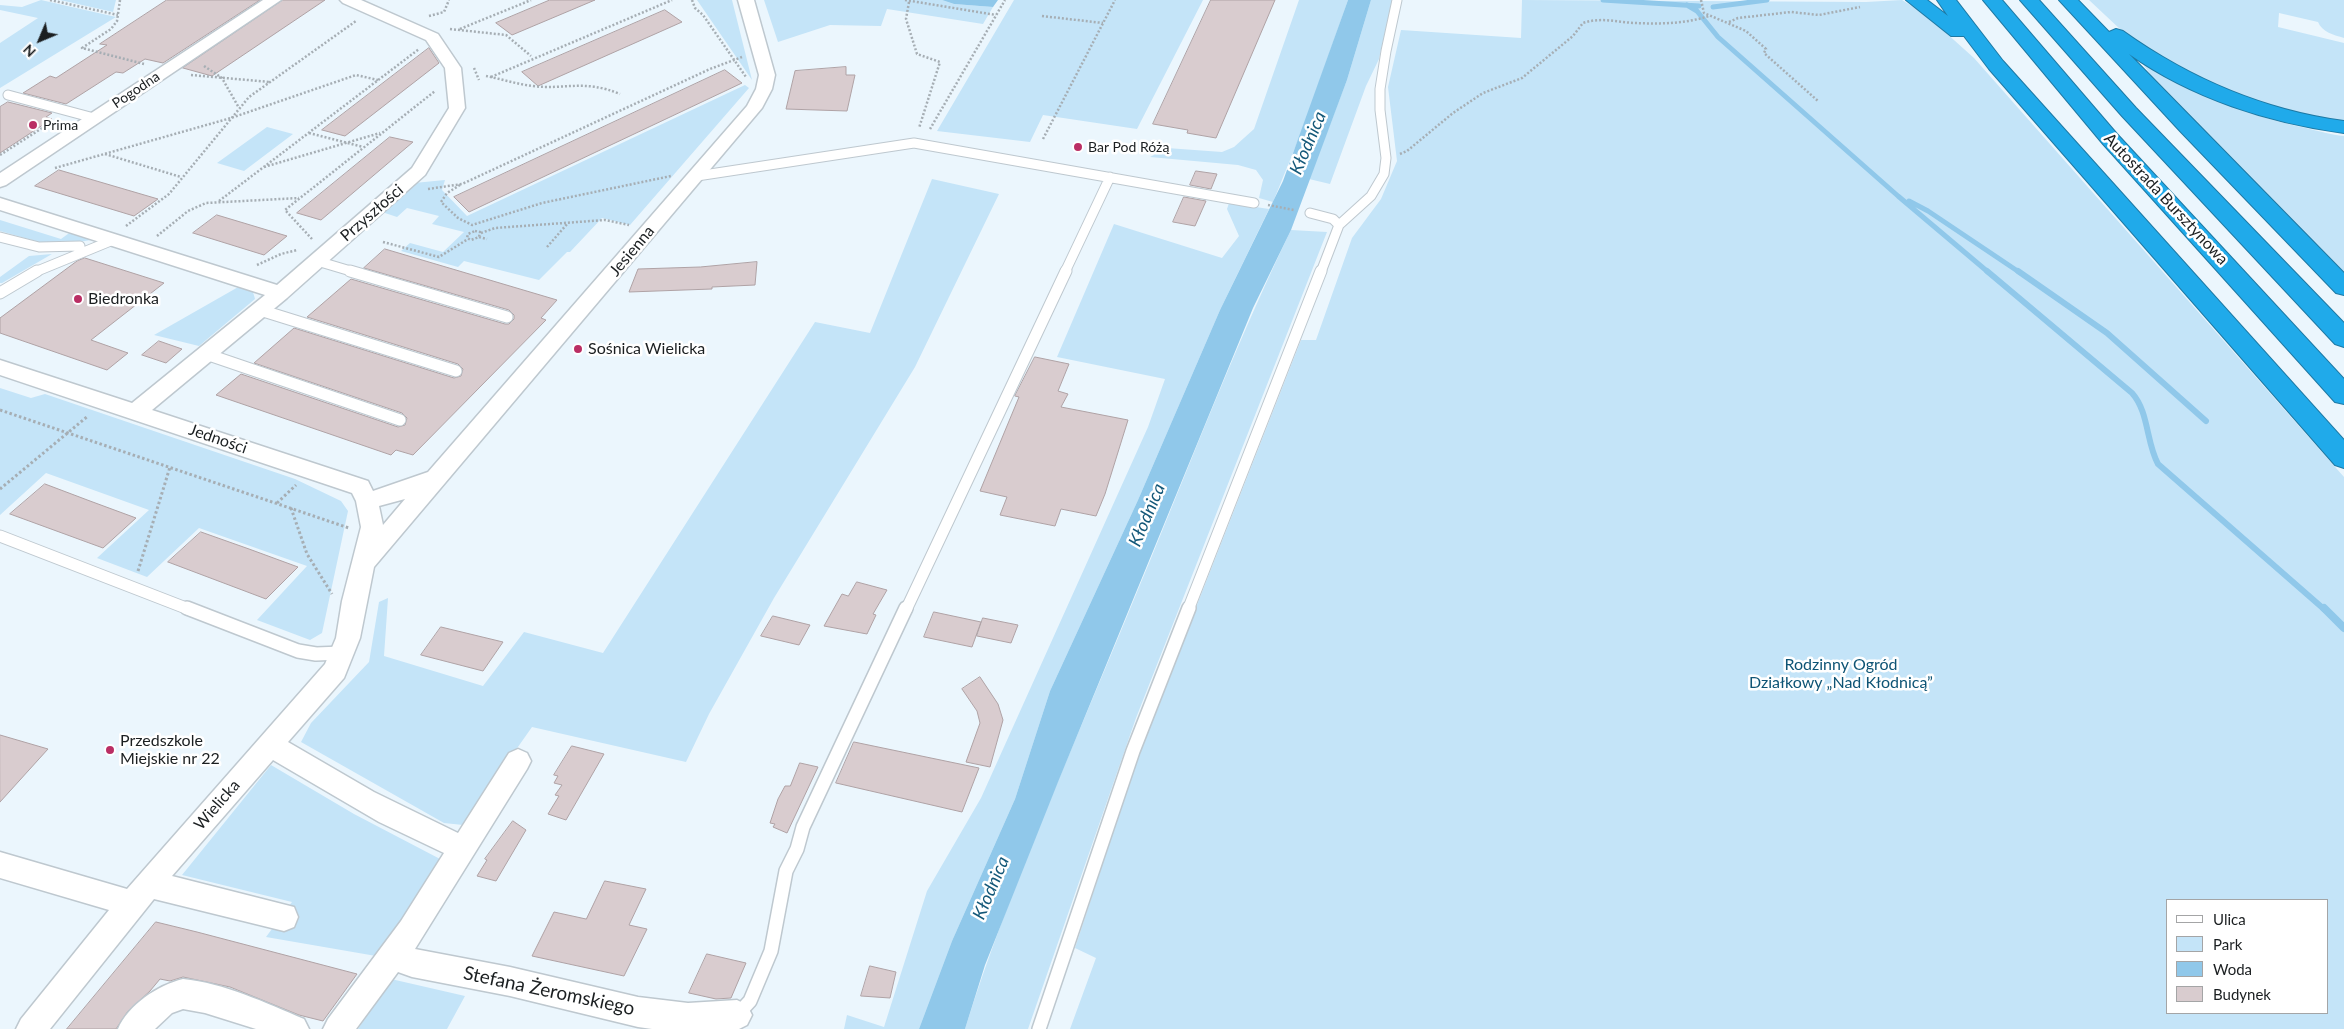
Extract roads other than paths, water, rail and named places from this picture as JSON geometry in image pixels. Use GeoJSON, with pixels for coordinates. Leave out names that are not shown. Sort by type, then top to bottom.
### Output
{"type":"FeatureCollection","features":[{"type":"Feature","properties":{"kind":"highway"},"geometry":{"type":"LineString","coordinates":[[1915,0],[1944,20],[1996,65]]}},
{"type":"Feature","properties":{"kind":"highway"},"geometry":{"type":"LineString","coordinates":[[1946,0],[1996,65],[2344,458]]}},
{"type":"Feature","properties":{"kind":"highway","name":"Autostrada Bursztynowa"},"geometry":{"type":"LineString","coordinates":[[1992,0],[2110,139],[2344,395]]}},
{"type":"Feature","properties":{"kind":"highway","name":"Autostrada Bursztynowa"},"geometry":{"type":"LineString","coordinates":[[2029,0],[2129,112],[2344,338]]}},
{"type":"Feature","properties":{"kind":"highway"},"geometry":{"type":"LineString","coordinates":[[2069,0],[2114,34],[2166,69],[2210,90],[2249,105],[2298,119],[2344,127]]}},
{"type":"Feature","properties":{"kind":"highway"},"geometry":{"type":"LineString","coordinates":[[2069,0],[2187,127],[2344,287]]}},
{"type":"Feature","properties":{"kind":"street","name":"Pogodna"},"geometry":{"type":"LineString","coordinates":[[0,181],[273,0]]}},
{"type":"Feature","properties":{"kind":"street","name":"Przyszłości"},"geometry":{"type":"LineString","coordinates":[[137,411],[280,293],[317,253],[392,196],[419,171],[457,108],[453,68],[444,52],[432,37],[348,0]]}},
{"type":"Feature","properties":{"kind":"street","name":"Jesienna"},"geometry":{"type":"LineString","coordinates":[[364,563],[434,479],[546,353],[754,108],[764,89],[767,75],[746,0]]}},
{"type":"Feature","properties":{"kind":"street"},"geometry":{"type":"LineString","coordinates":[[0,204],[107,242],[280,293]]}},
{"type":"Feature","properties":{"kind":"street","name":"Jedności"},"geometry":{"type":"LineString","coordinates":[[0,367],[137,411],[360,487],[367,501]]}},
{"type":"Feature","properties":{"kind":"street","name":"Jesienna"},"geometry":{"type":"LineString","coordinates":[[367,501],[400,492],[434,479]]}},
{"type":"Feature","properties":{"kind":"street"},"geometry":{"type":"LineString","coordinates":[[364,563],[372,527],[367,501]]}},
{"type":"Feature","properties":{"kind":"street","name":"Wielicka"},"geometry":{"type":"LineString","coordinates":[[31,1029],[140,894],[335,670],[348,638],[354,601],[364,563]]}},
{"type":"Feature","properties":{"kind":"street"},"geometry":{"type":"LineString","coordinates":[[271,745],[372,807],[420,832],[463,848]]}},
{"type":"Feature","properties":{"kind":"street"},"geometry":{"type":"LineString","coordinates":[[338,1029],[411,932],[518,761]]}},
{"type":"Feature","properties":{"kind":"street"},"geometry":{"type":"LineString","coordinates":[[0,865],[140,894],[284,917]]}},
{"type":"Feature","properties":{"kind":"street","name":"Stefana Żeromskiego"},"geometry":{"type":"LineString","coordinates":[[393,956],[412,963],[540,988],[619,1008],[703,1019],[737,1014]]}},
{"type":"Feature","properties":{"kind":"street"},"geometry":{"type":"LineString","coordinates":[[133,1029],[160,1004],[183,994],[276,1021],[294,1029]]}},
{"type":"Feature","properties":{"kind":"lane"},"geometry":{"type":"LineString","coordinates":[[1038,1029],[1133,751],[1339,225],[1376,191],[1384,173],[1386,159],[1380,104],[1380,85],[1397,0]]}},
{"type":"Feature","properties":{"kind":"lane"},"geometry":{"type":"LineString","coordinates":[[8,95],[94,118]]}},
{"type":"Feature","properties":{"kind":"lane"},"geometry":{"type":"LineString","coordinates":[[697,176],[918,144],[1254,203]]}},
{"type":"Feature","properties":{"kind":"lane"},"geometry":{"type":"LineString","coordinates":[[737,1014],[750,1001],[771,951],[786,871],[797,849],[803,827],[1110,178]]}},
{"type":"Feature","properties":{"kind":"lane"},"geometry":{"type":"LineString","coordinates":[[1310,213],[1332,219],[1339,225]]}},
{"type":"Feature","properties":{"kind":"lane"},"geometry":{"type":"LineString","coordinates":[[0,238],[31,248],[49,250],[107,242]]}},
{"type":"Feature","properties":{"kind":"lane"},"geometry":{"type":"LineString","coordinates":[[0,294],[43,267],[107,242]]}},
{"type":"Feature","properties":{"kind":"lane"},"geometry":{"type":"LineString","coordinates":[[317,253],[507,317]]}},
{"type":"Feature","properties":{"kind":"lane"},"geometry":{"type":"LineString","coordinates":[[260,310],[456,371]]}},
{"type":"Feature","properties":{"kind":"lane"},"geometry":{"type":"LineString","coordinates":[[206,354],[400,420]]}},
{"type":"Feature","properties":{"kind":"lane"},"geometry":{"type":"LineString","coordinates":[[0,536],[298,651],[316,654],[342,653]]}},
{"type":"Feature","properties":{"kind":"water"},"geometry":{"type":"Polygon","coordinates":[[[942,0],[998,0],[993,7],[954,4],[942,0]]]}},
{"type":"Feature","properties":{"kind":"water","name":"Kłodnica"},"geometry":{"type":"Polygon","coordinates":[[[1348,0],[1371,0],[1347,80],[1291,230],[1253,308],[1058,782],[985,965],[965,1029],[919,1029],[952,941],[1015,799],[1050,691],[1138,500],[1220,310],[1283,181],[1348,0]]]}},
{"type":"Feature","properties":{"kind":"waterway"},"geometry":{"type":"LineString","coordinates":[[1603,0],[1687,5]]}},
{"type":"Feature","properties":{"kind":"waterway"},"geometry":{"type":"LineString","coordinates":[[1713,7],[1767,0]]}},
{"type":"Feature","properties":{"kind":"waterway"},"geometry":{"type":"LineString","coordinates":[[1687,5],[1699,6]]}},
{"type":"Feature","properties":{"kind":"waterway"},"geometry":{"type":"LineString","coordinates":[[1687,5],[1697,11],[1718,37],[1898,196],[1988,272]]}},
{"type":"Feature","properties":{"kind":"waterway"},"geometry":{"type":"LineString","coordinates":[[1909,201],[1928,211],[2019,272]]}},
{"type":"Feature","properties":{"kind":"waterway"},"geometry":{"type":"LineString","coordinates":[[1987,271],[2132,393],[2142,409],[2151,446],[2158,464],[2325,610]]}},
{"type":"Feature","properties":{"kind":"waterway"},"geometry":{"type":"LineString","coordinates":[[2018,271],[2107,333],[2206,421]]}},
{"type":"Feature","properties":{"kind":"waterway"},"geometry":{"type":"LineString","coordinates":[[2324,608],[2344,628]]}},
{"type":"Feature","properties":{"kind":"place","name":"Prima"},"geometry":{"type":"Point","coordinates":[33,125]}},
{"type":"Feature","properties":{"kind":"place","name":"Bar Pod Różą"},"geometry":{"type":"Point","coordinates":[1078,147]}},
{"type":"Feature","properties":{"kind":"place","name":"Biedronka"},"geometry":{"type":"Point","coordinates":[78,299]}},
{"type":"Feature","properties":{"kind":"place","name":"Sośnica Wielicka"},"geometry":{"type":"Point","coordinates":[578,349]}},
{"type":"Feature","properties":{"kind":"place","name":"Przedszkole Miejskie nr 22"},"geometry":{"type":"Point","coordinates":[110,750]}},
{"type":"Feature","properties":{"kind":"park label","name":"Rodzinny Ogród Działkowy „Nad Kłodnicą”"},"geometry":{"type":"Point","coordinates":[1841,674]}}]}
